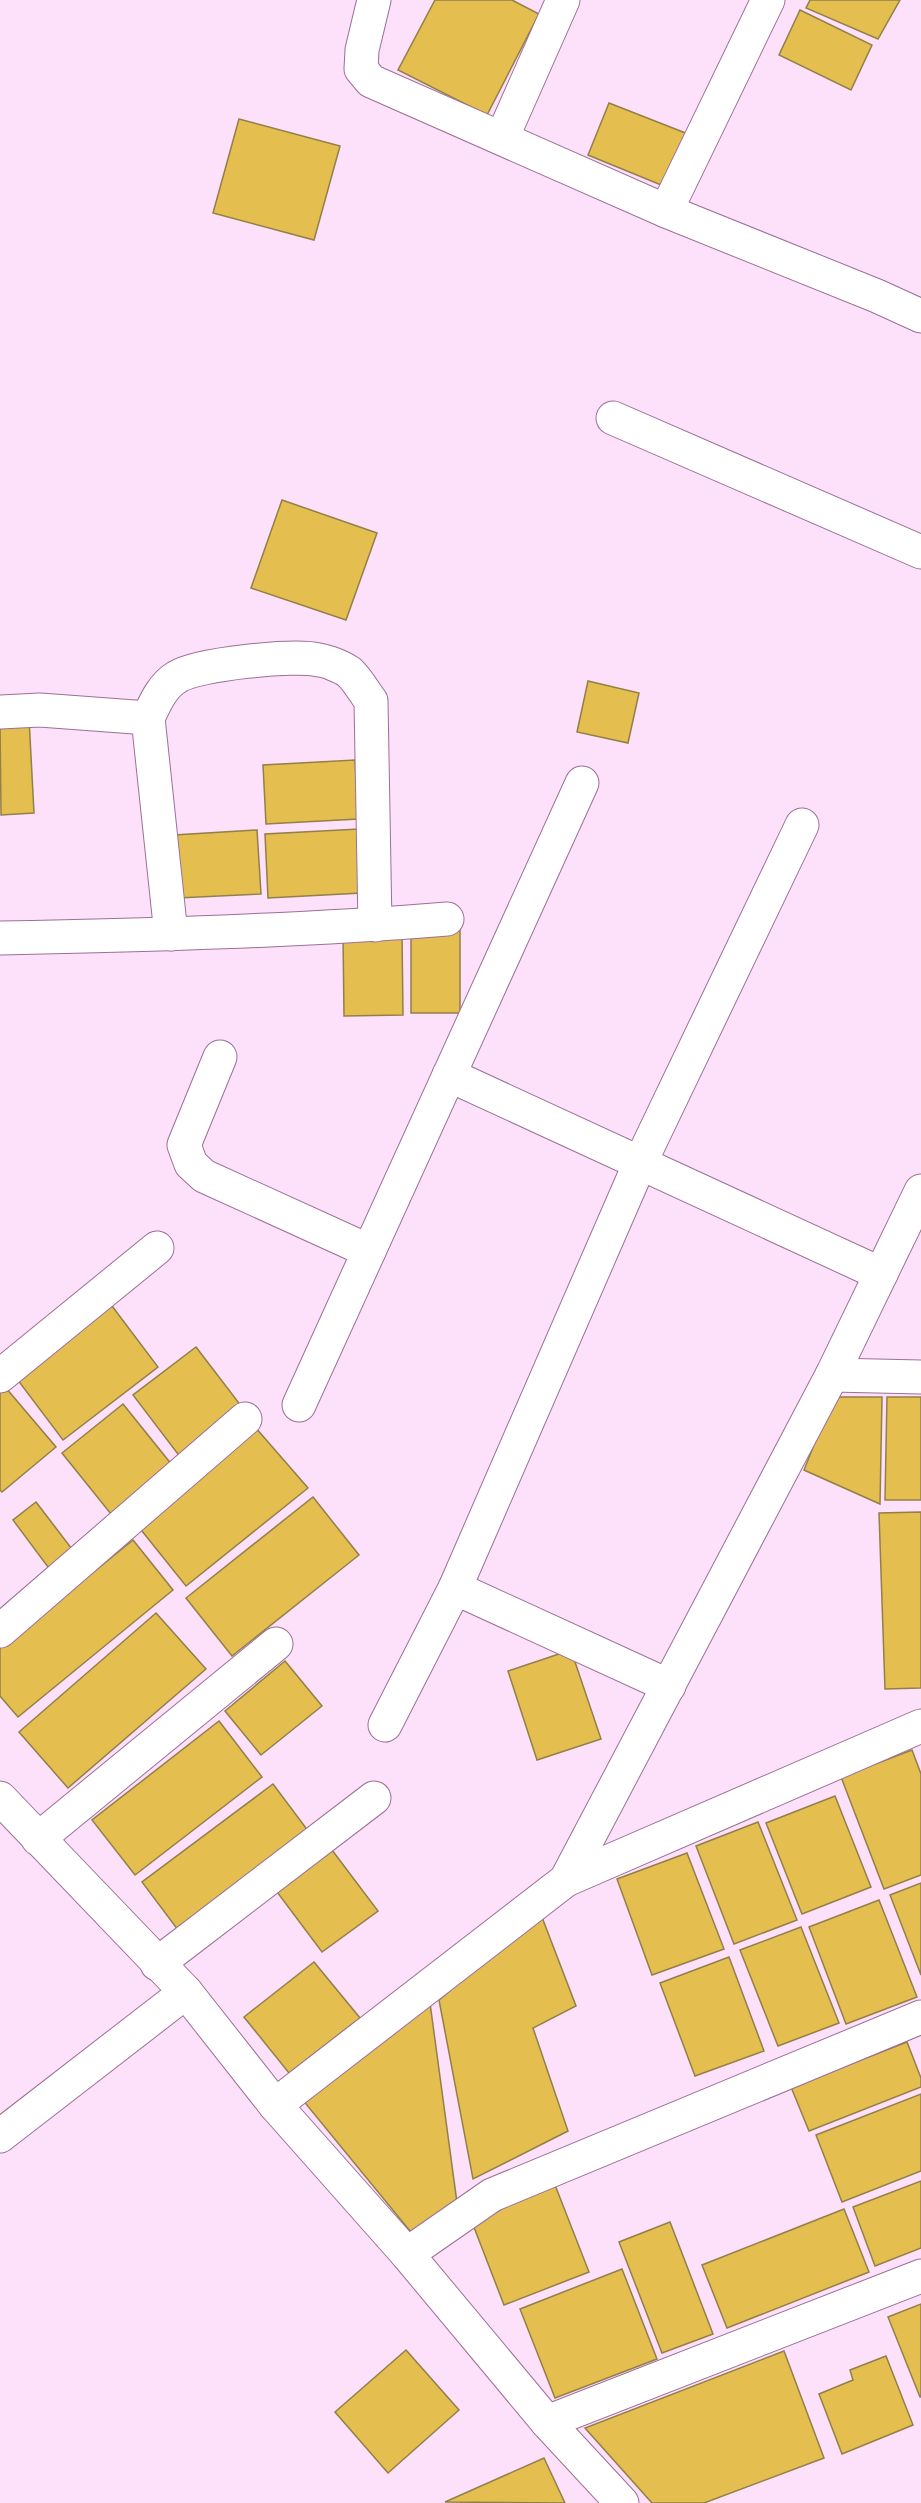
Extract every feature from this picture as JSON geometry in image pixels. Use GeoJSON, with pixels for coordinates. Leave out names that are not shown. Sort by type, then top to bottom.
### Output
{"type":"FeatureCollection","features":[{"type":"Feature","properties":{"kind":"street"},"geometry":{"type":"LineString","coordinates":[[374,0],[362,50],[361,69],[371,81],[666,211],[921,316]]}},
{"type":"Feature","properties":{"kind":"street"},"geometry":{"type":"LineString","coordinates":[[502,138],[563,0]]}},
{"type":"Feature","properties":{"kind":"street"},"geometry":{"type":"LineString","coordinates":[[666,211],[768,0]]}},
{"type":"Feature","properties":{"kind":"street"},"geometry":{"type":"LineString","coordinates":[[613,417],[921,552]]}},
{"type":"Feature","properties":{"kind":"street"},"geometry":{"type":"LineString","coordinates":[[171,934],[148,718],[158,695],[176,677],[199,668],[241,662],[318,659],[349,672],[371,701],[375,925]]}},
{"type":"Feature","properties":{"kind":"street"},"geometry":{"type":"LineString","coordinates":[[0,712],[40,710],[148,718]]}},
{"type":"Feature","properties":{"kind":"street"},"geometry":{"type":"LineString","coordinates":[[298,1405],[582,783]]}},
{"type":"Feature","properties":{"kind":"street"},"geometry":{"type":"LineString","coordinates":[[385,1725],[455,1588],[640,1163],[802,825]]}},
{"type":"Feature","properties":{"kind":"street"},"geometry":{"type":"LineString","coordinates":[[0,938],[171,934],[447,920]]}},
{"type":"Feature","properties":{"kind":"street"},"geometry":{"type":"LineString","coordinates":[[220,1058],[184,1145],[191,1164],[204,1176],[369,1251]]}},
{"type":"Feature","properties":{"kind":"street"},"geometry":{"type":"LineString","coordinates":[[449,1075],[881,1274]]}},
{"type":"Feature","properties":{"kind":"street"},"geometry":{"type":"LineString","coordinates":[[566,1880],[832,1375],[921,1191]]}},
{"type":"Feature","properties":{"kind":"street"},"geometry":{"type":"LineString","coordinates":[[0,1376],[157,1248]]}},
{"type":"Feature","properties":{"kind":"street"},"geometry":{"type":"LineString","coordinates":[[832,1375],[921,1377]]}},
{"type":"Feature","properties":{"kind":"street"},"geometry":{"type":"LineString","coordinates":[[0,1630],[245,1419]]}},
{"type":"Feature","properties":{"kind":"street"},"geometry":{"type":"LineString","coordinates":[[455,1588],[669,1686]]}},
{"type":"Feature","properties":{"kind":"street"},"geometry":{"type":"LineString","coordinates":[[38,1839],[276,1644]]}},
{"type":"Feature","properties":{"kind":"street"},"geometry":{"type":"LineString","coordinates":[[275,2105],[566,1880],[921,1726]]}},
{"type":"Feature","properties":{"kind":"street"},"geometry":{"type":"LineString","coordinates":[[0,1798],[186,1992],[275,2105],[407,2254],[546,2422],[622,2503]]}},
{"type":"Feature","properties":{"kind":"street"},"geometry":{"type":"LineString","coordinates":[[157,1964],[374,1798]]}},
{"type":"Feature","properties":{"kind":"street"},"geometry":{"type":"LineString","coordinates":[[0,2136],[186,1992]]}},
{"type":"Feature","properties":{"kind":"street"},"geometry":{"type":"LineString","coordinates":[[407,2254],[492,2195],[921,2018]]}},
{"type":"Feature","properties":{"kind":"street"},"geometry":{"type":"LineString","coordinates":[[546,2422],[921,2276]]}},
{"type":"Feature","properties":{"kind":"building"},"geometry":{"type":"Polygon","coordinates":[[[435,0],[512,0],[539,14],[487,115],[398,70],[435,0]]]}},
{"type":"Feature","properties":{"kind":"building"},"geometry":{"type":"Polygon","coordinates":[[[810,0],[900,0],[878,39],[806,8],[810,0]]]}},
{"type":"Feature","properties":{"kind":"building"},"geometry":{"type":"Polygon","coordinates":[[[800,10],[872,45],[851,90],[779,55],[800,10]]]}},
{"type":"Feature","properties":{"kind":"building"},"geometry":{"type":"Polygon","coordinates":[[[609,103],[688,134],[666,187],[588,155],[609,103]]]}},
{"type":"Feature","properties":{"kind":"building"},"geometry":{"type":"Polygon","coordinates":[[[239,119],[340,146],[314,240],[213,213],[239,119]]]}},
{"type":"Feature","properties":{"kind":"building"},"geometry":{"type":"Polygon","coordinates":[[[282,500],[377,533],[346,620],[251,588],[282,500]]]}},
{"type":"Feature","properties":{"kind":"building"},"geometry":{"type":"Polygon","coordinates":[[[588,681],[639,693],[628,743],[577,732],[588,681]]]}},
{"type":"Feature","properties":{"kind":"building"},"geometry":{"type":"Polygon","coordinates":[[[29,718],[34,813],[1,815],[0,720],[29,718]]]}},
{"type":"Feature","properties":{"kind":"building"},"geometry":{"type":"Polygon","coordinates":[[[355,760],[358,819],[266,824],[263,765],[355,760]]]}},
{"type":"Feature","properties":{"kind":"building"},"geometry":{"type":"Polygon","coordinates":[[[359,829],[362,893],[268,898],[265,834],[359,829]]]}},
{"type":"Feature","properties":{"kind":"building"},"geometry":{"type":"Polygon","coordinates":[[[257,830],[261,894],[178,898],[174,835],[257,830]]]}},
{"type":"Feature","properties":{"kind":"building"},"geometry":{"type":"Polygon","coordinates":[[[460,929],[460,1013],[411,1013],[411,930],[460,929]]]}},
{"type":"Feature","properties":{"kind":"building"},"geometry":{"type":"Polygon","coordinates":[[[343,935],[402,935],[403,1015],[344,1016],[343,935]]]}},
{"type":"Feature","properties":{"kind":"building"},"geometry":{"type":"Polygon","coordinates":[[[112,1306],[158,1367],[63,1440],[17,1379],[112,1306]]]}},
{"type":"Feature","properties":{"kind":"building"},"geometry":{"type":"Polygon","coordinates":[[[196,1347],[245,1411],[181,1458],[133,1395],[196,1347]]]}},
{"type":"Feature","properties":{"kind":"building"},"geometry":{"type":"Polygon","coordinates":[[[6,1388],[56,1447],[2,1492],[0,1490],[0,1393],[6,1388]]]}},
{"type":"Feature","properties":{"kind":"building"},"geometry":{"type":"Polygon","coordinates":[[[833,1397],[882,1397],[880,1504],[804,1470],[833,1397]]]}},
{"type":"Feature","properties":{"kind":"building"},"geometry":{"type":"Polygon","coordinates":[[[887,1397],[921,1397],[921,1500],[885,1500],[887,1397]]]}},
{"type":"Feature","properties":{"kind":"building"},"geometry":{"type":"Polygon","coordinates":[[[123,1404],[172,1465],[111,1514],[62,1453],[123,1404]]]}},
{"type":"Feature","properties":{"kind":"building"},"geometry":{"type":"Polygon","coordinates":[[[255,1427],[308,1488],[186,1586],[138,1526],[255,1427]]]}},
{"type":"Feature","properties":{"kind":"building"},"geometry":{"type":"Polygon","coordinates":[[[313,1497],[359,1555],[232,1656],[186,1598],[313,1497]]]}},
{"type":"Feature","properties":{"kind":"building"},"geometry":{"type":"Polygon","coordinates":[[[36,1502],[75,1553],[51,1571],[13,1520],[36,1502]]]}},
{"type":"Feature","properties":{"kind":"building"},"geometry":{"type":"Polygon","coordinates":[[[921,1512],[921,1688],[885,1689],[879,1513],[921,1512]]]}},
{"type":"Feature","properties":{"kind":"building"},"geometry":{"type":"Polygon","coordinates":[[[133,1540],[173,1590],[18,1717],[0,1696],[0,1648],[133,1540]]]}},
{"type":"Feature","properties":{"kind":"building"},"geometry":{"type":"Polygon","coordinates":[[[156,1613],[206,1669],[68,1788],[19,1732],[156,1613]]]}},
{"type":"Feature","properties":{"kind":"building"},"geometry":{"type":"Polygon","coordinates":[[[571,1650],[601,1739],[537,1760],[508,1671],[571,1650]]]}},
{"type":"Feature","properties":{"kind":"building"},"geometry":{"type":"Polygon","coordinates":[[[285,1661],[322,1706],[261,1755],[225,1711],[285,1661]]]}},
{"type":"Feature","properties":{"kind":"building"},"geometry":{"type":"Polygon","coordinates":[[[219,1721],[262,1777],[135,1875],[92,1820],[219,1721]]]}},
{"type":"Feature","properties":{"kind":"building"},"geometry":{"type":"Polygon","coordinates":[[[912,1750],[921,1774],[921,1875],[884,1889],[841,1777],[912,1750]]]}},
{"type":"Feature","properties":{"kind":"building"},"geometry":{"type":"Polygon","coordinates":[[[273,1784],[312,1836],[181,1934],[142,1882],[273,1784]]]}},
{"type":"Feature","properties":{"kind":"building"},"geometry":{"type":"Polygon","coordinates":[[[835,1796],[871,1887],[802,1914],[766,1823],[835,1796]]]}},
{"type":"Feature","properties":{"kind":"building"},"geometry":{"type":"Polygon","coordinates":[[[758,1822],[797,1920],[734,1944],[696,1846],[758,1822]]]}},
{"type":"Feature","properties":{"kind":"building"},"geometry":{"type":"Polygon","coordinates":[[[332,1850],[378,1911],[322,1952],[277,1892],[332,1850]]]}},
{"type":"Feature","properties":{"kind":"building"},"geometry":{"type":"Polygon","coordinates":[[[687,1853],[724,1949],[652,1975],[617,1879],[687,1853]]]}},
{"type":"Feature","properties":{"kind":"building"},"geometry":{"type":"Polygon","coordinates":[[[921,1883],[921,1975],[890,1895],[921,1883]]]}},
{"type":"Feature","properties":{"kind":"building"},"geometry":{"type":"Polygon","coordinates":[[[879,1900],[917,1997],[846,2024],[809,1927],[879,1900]]]}},
{"type":"Feature","properties":{"kind":"building"},"geometry":{"type":"Polygon","coordinates":[[[540,1912],[576,2006],[533,2028],[568,2131],[473,2179],[439,2000],[540,1912]]]}},
{"type":"Feature","properties":{"kind":"building"},"geometry":{"type":"Polygon","coordinates":[[[801,1927],[839,2023],[778,2046],[740,1950],[801,1927]]]}},
{"type":"Feature","properties":{"kind":"building"},"geometry":{"type":"Polygon","coordinates":[[[729,1957],[764,2051],[695,2076],[660,1983],[729,1957]]]}},
{"type":"Feature","properties":{"kind":"building"},"geometry":{"type":"Polygon","coordinates":[[[314,1962],[360,2018],[289,2073],[244,2017],[314,1962]]]}},
{"type":"Feature","properties":{"kind":"building"},"geometry":{"type":"Polygon","coordinates":[[[430,2003],[458,2210],[419,2242],[297,2093],[430,2003]]]}},
{"type":"Feature","properties":{"kind":"building"},"geometry":{"type":"Polygon","coordinates":[[[907,2042],[921,2078],[921,2087],[809,2131],[791,2087],[907,2042]]]}},
{"type":"Feature","properties":{"kind":"building"},"geometry":{"type":"Polygon","coordinates":[[[921,2094],[921,2171],[842,2202],[816,2135],[921,2094]]]}},
{"type":"Feature","properties":{"kind":"building"},"geometry":{"type":"Polygon","coordinates":[[[921,2181],[921,2248],[875,2266],[853,2207],[921,2181]]]}},
{"type":"Feature","properties":{"kind":"building"},"geometry":{"type":"Polygon","coordinates":[[[555,2185],[589,2272],[504,2305],[470,2217],[555,2185]]]}},
{"type":"Feature","properties":{"kind":"building"},"geometry":{"type":"Polygon","coordinates":[[[844,2209],[869,2272],[727,2328],[702,2265],[844,2209]]]}},
{"type":"Feature","properties":{"kind":"building"},"geometry":{"type":"Polygon","coordinates":[[[670,2222],[713,2334],[662,2353],[619,2242],[670,2222]]]}},
{"type":"Feature","properties":{"kind":"building"},"geometry":{"type":"Polygon","coordinates":[[[622,2269],[657,2359],[555,2398],[520,2309],[622,2269]]]}},
{"type":"Feature","properties":{"kind":"building"},"geometry":{"type":"Polygon","coordinates":[[[921,2304],[921,2397],[920,2397],[888,2317],[921,2304]]]}},
{"type":"Feature","properties":{"kind":"building"},"geometry":{"type":"Polygon","coordinates":[[[406,2350],[459,2410],[388,2473],[335,2412],[406,2350]]]}},
{"type":"Feature","properties":{"kind":"building"},"geometry":{"type":"Polygon","coordinates":[[[784,2351],[824,2458],[704,2503],[652,2503],[585,2428],[784,2351]]]}},
{"type":"Feature","properties":{"kind":"building"},"geometry":{"type":"Polygon","coordinates":[[[886,2356],[913,2425],[842,2454],[819,2394],[853,2380],[850,2370],[886,2356]]]}},
{"type":"Feature","properties":{"kind":"building"},"geometry":{"type":"Polygon","coordinates":[[[544,2458],[565,2503],[445,2502],[544,2458]]]}}]}
